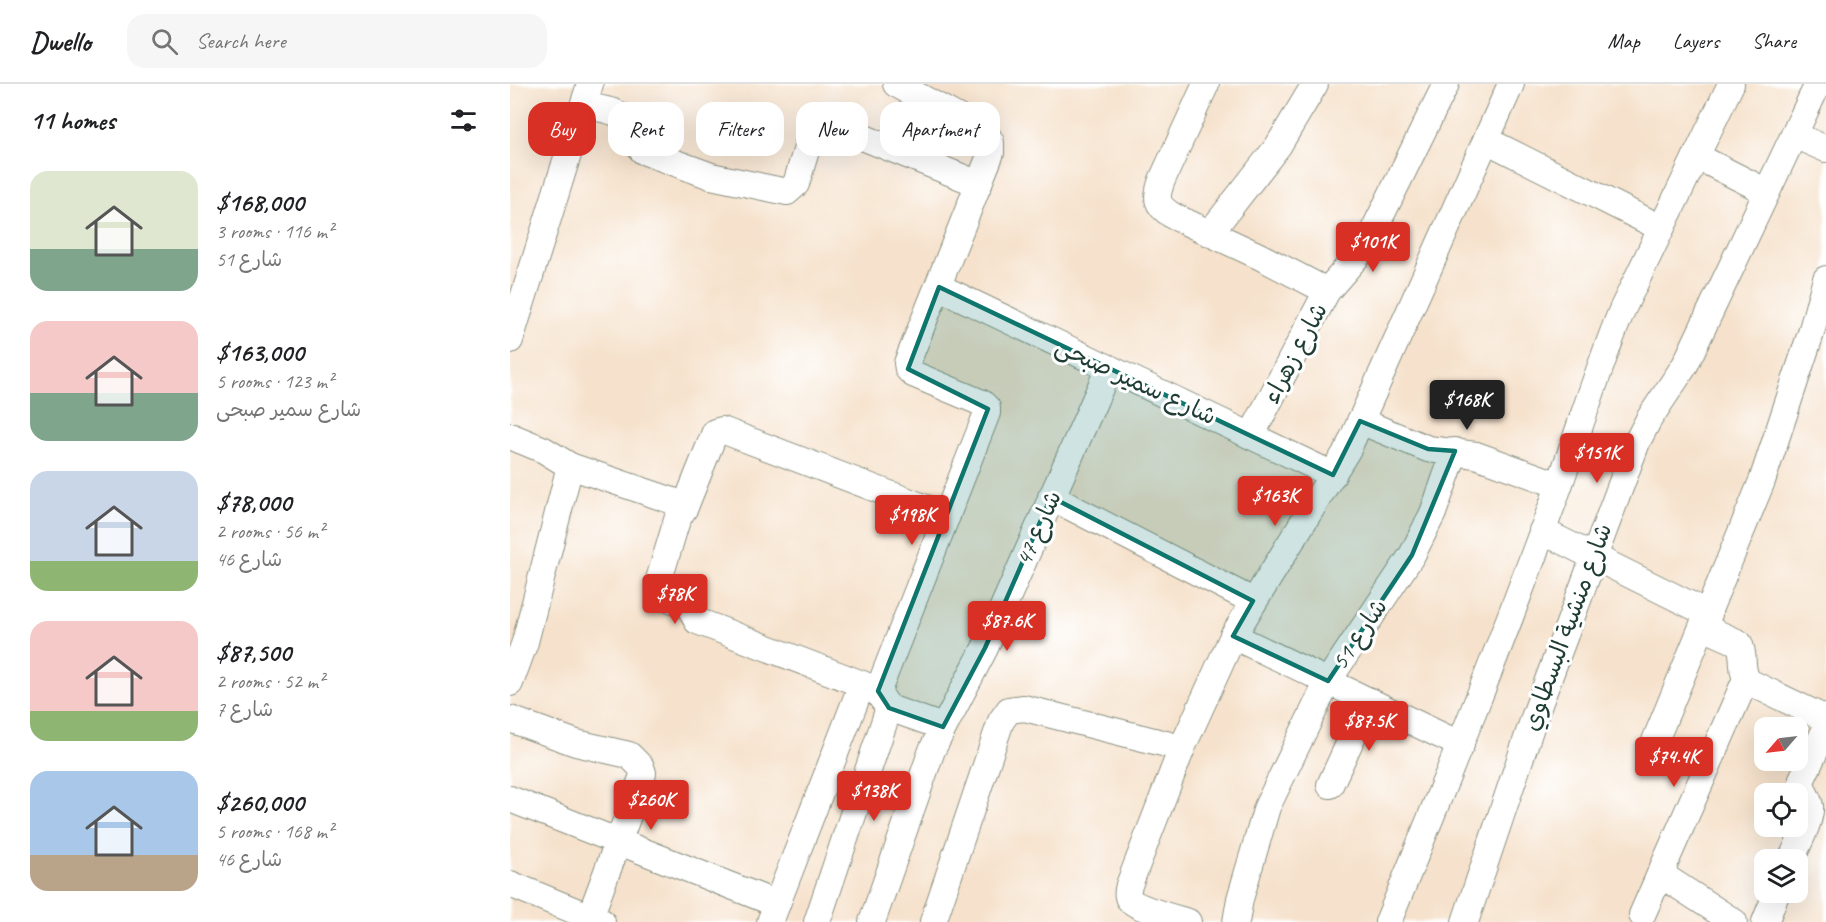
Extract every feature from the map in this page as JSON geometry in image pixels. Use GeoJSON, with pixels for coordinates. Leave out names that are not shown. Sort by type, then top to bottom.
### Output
{"type":"FeatureCollection","features":[{"type":"Feature","properties":{"kind":"street"},"geometry":{"type":"LineString","coordinates":[[510,799],[618,842],[773,913],[876,694],[987,413],[987,408],[975,399],[918,376],[908,369],[907,363],[991,153],[991,142],[986,132],[896,84]]}},
{"type":"Feature","properties":{"kind":"street"},"geometry":{"type":"LineString","coordinates":[[1206,84],[1162,180],[1157,201],[1173,216],[1327,291]]}},
{"type":"Feature","properties":{"kind":"street"},"geometry":{"type":"LineString","coordinates":[[1210,233],[1278,146],[1301,110],[1314,84]]}},
{"type":"Feature","properties":{"kind":"street","name":"شارع زهراء"},"geometry":{"type":"LineString","coordinates":[[1251,436],[1327,291],[1366,246],[1446,84]]}},
{"type":"Feature","properties":{"kind":"street"},"geometry":{"type":"LineString","coordinates":[[1188,922],[1130,900],[1129,885],[1182,748],[1233,636],[1348,449],[1511,84]]}},
{"type":"Feature","properties":{"kind":"street"},"geometry":{"type":"LineString","coordinates":[[1388,922],[1461,745],[1559,485],[1607,346],[1731,84]]}},
{"type":"Feature","properties":{"kind":"street","name":"شارع منشية البسطاوي"},"geometry":{"type":"LineString","coordinates":[[1465,922],[1535,715],[1637,442],[1649,419],[1685,365],[1818,84]]}},
{"type":"Feature","properties":{"kind":"street"},"geometry":{"type":"LineString","coordinates":[[510,340],[586,95],[622,116],[628,122],[643,151],[711,176],[787,192],[796,184],[812,131],[825,122],[979,184]]}},
{"type":"Feature","properties":{"kind":"street"},"geometry":{"type":"LineString","coordinates":[[1794,135],[1826,149]]}},
{"type":"Feature","properties":{"kind":"street"},"geometry":{"type":"LineString","coordinates":[[1486,140],[1661,228]]}},
{"type":"Feature","properties":{"kind":"street"},"geometry":{"type":"LineString","coordinates":[[1696,156],[1767,192]]}},
{"type":"Feature","properties":{"kind":"street"},"geometry":{"type":"LineString","coordinates":[[1655,741],[1762,481],[1811,333],[1826,279]]}},
{"type":"Feature","properties":{"kind":"street","name":"شارع سمير صبحى"},"geometry":{"type":"LineString","coordinates":[[939,287],[1334,475]]}},
{"type":"Feature","properties":{"kind":"street","name":"شارع 47"},"geometry":{"type":"LineString","coordinates":[[872,922],[915,793],[943,727],[985,648],[1109,368]]}},
{"type":"Feature","properties":{"kind":"street"},"geometry":{"type":"LineString","coordinates":[[1360,421],[1428,449],[1476,455],[1559,485]]}},
{"type":"Feature","properties":{"kind":"street"},"geometry":{"type":"LineString","coordinates":[[943,727],[876,694],[697,621],[689,605],[666,597],[659,590],[659,576],[677,520],[715,432],[722,430],[947,516]]}},
{"type":"Feature","properties":{"kind":"street"},"geometry":{"type":"LineString","coordinates":[[510,436],[544,450],[570,466],[676,502],[684,507]]}},
{"type":"Feature","properties":{"kind":"street","name":"شارع 51"},"geometry":{"type":"LineString","coordinates":[[1236,922],[1240,899],[1267,807],[1328,681],[1412,555],[1433,513],[1455,451]]}},
{"type":"Feature","properties":{"kind":"street"},"geometry":{"type":"LineString","coordinates":[[510,683],[525,642],[570,466]]}},
{"type":"Feature","properties":{"kind":"street"},"geometry":{"type":"LineString","coordinates":[[1051,497],[1253,601]]}},
{"type":"Feature","properties":{"kind":"street"},"geometry":{"type":"LineString","coordinates":[[1542,531],[1706,620],[1739,644],[1743,651],[1743,673],[1746,679],[1826,719]]}},
{"type":"Feature","properties":{"kind":"street"},"geometry":{"type":"LineString","coordinates":[[1233,636],[1461,745]]}},
{"type":"Feature","properties":{"kind":"street"},"geometry":{"type":"LineString","coordinates":[[1642,915],[1746,679]]}},
{"type":"Feature","properties":{"kind":"street"},"geometry":{"type":"LineString","coordinates":[[817,922],[876,694]]}},
{"type":"Feature","properties":{"kind":"street"},"geometry":{"type":"LineString","coordinates":[[1330,785],[1369,701]]}},
{"type":"Feature","properties":{"kind":"street"},"geometry":{"type":"LineString","coordinates":[[933,922],[1001,721],[1009,710],[1024,708],[1182,748]]}},
{"type":"Feature","properties":{"kind":"street"},"geometry":{"type":"LineString","coordinates":[[510,719],[576,743],[629,755],[637,761],[643,773],[618,842],[583,918],[510,884]]}},
{"type":"Feature","properties":{"kind":"street"},"geometry":{"type":"LineString","coordinates":[[1796,849],[1810,814],[1809,802],[1801,787],[1802,779],[1826,728]]}},
{"type":"Feature","properties":{"kind":"street"},"geometry":{"type":"LineString","coordinates":[[1660,874],[1734,922]]}},
{"type":"Feature","properties":{"kind":"street"},"geometry":{"type":"LineString","coordinates":[[1765,922],[1773,903]]}},
{"type":"Feature","properties":{"kind":"highlighted area"},"geometry":{"type":"Polygon","coordinates":[[[939,287],[1333,475],[1360,421],[1428,449],[1455,451],[1412,555],[1328,681],[1233,636],[1253,601],[1051,497],[985,648],[943,727],[889,708],[878,691],[988,409],[908,369],[939,287]]]}}]}
